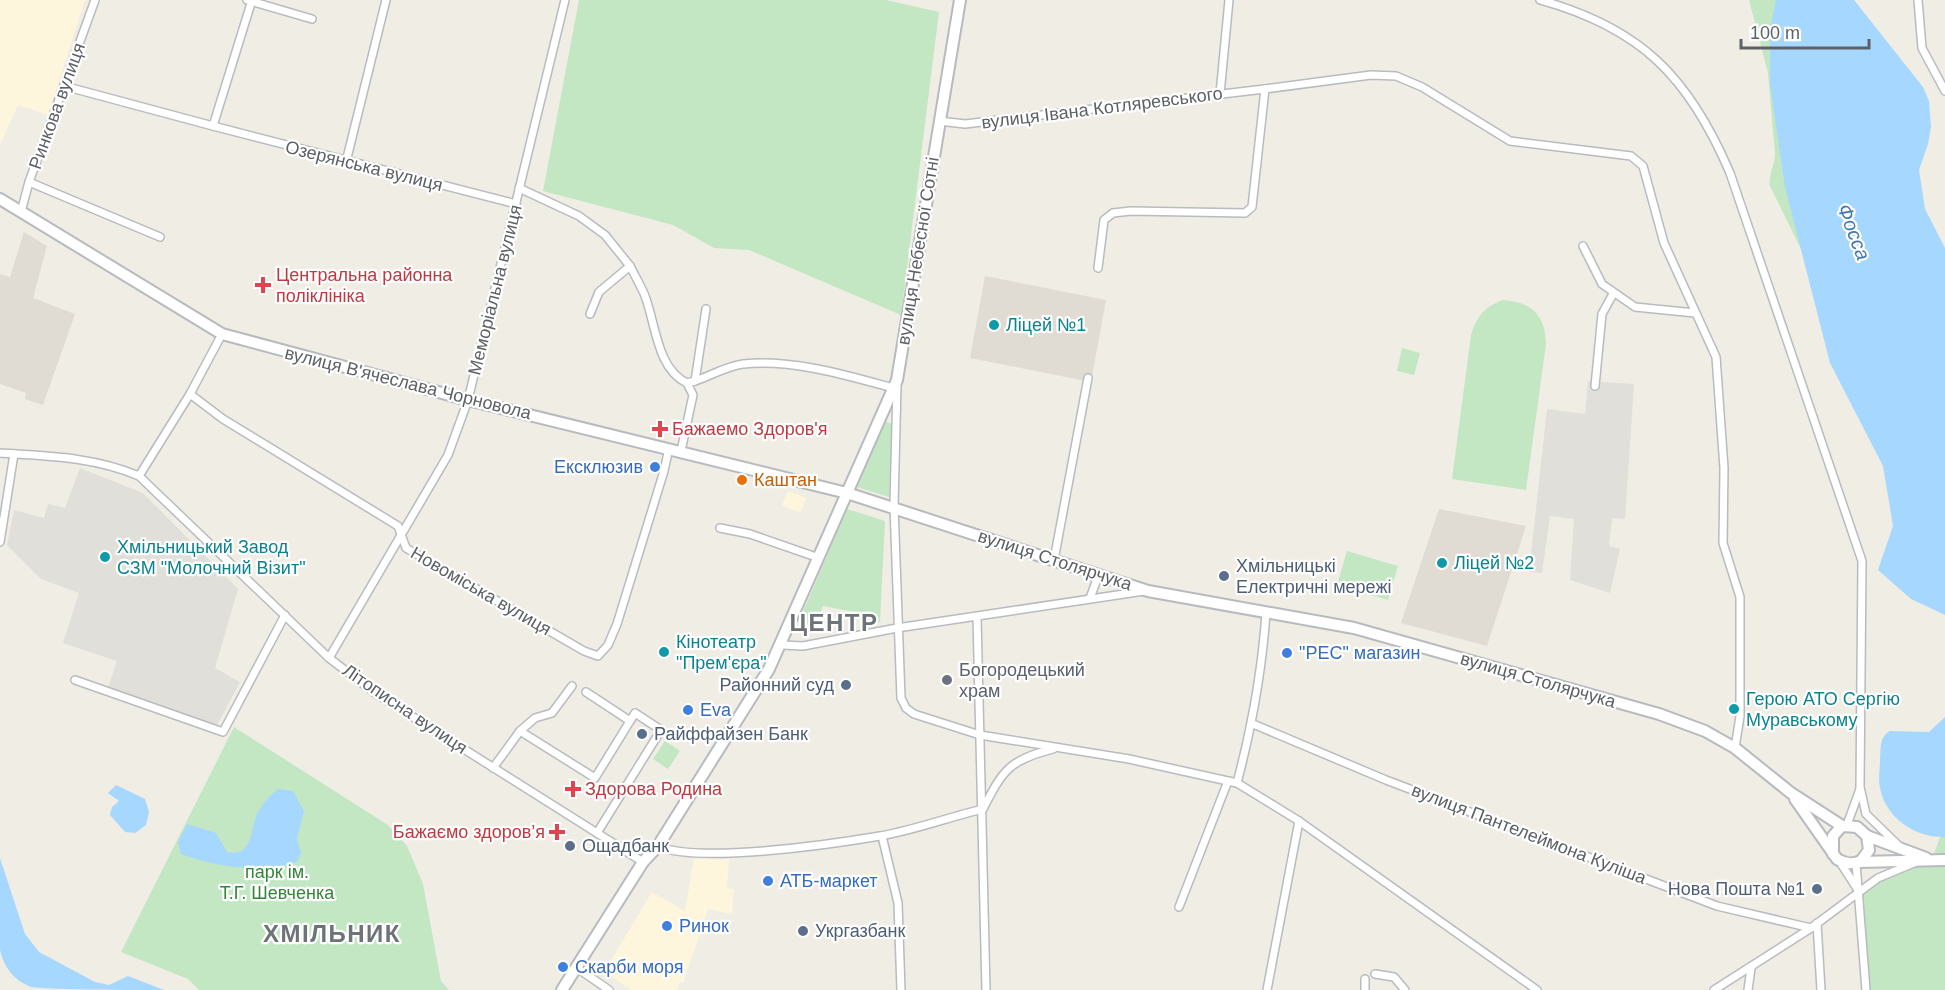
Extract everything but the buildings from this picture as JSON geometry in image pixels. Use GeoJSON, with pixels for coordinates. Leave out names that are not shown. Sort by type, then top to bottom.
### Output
{"type":"FeatureCollection","features":[{"type":"Feature","properties":{"kind":"main road","name":"вулиця Небесної Сотні"},"geometry":{"type":"LineString","coordinates":[[562,990],[643,862],[658,846],[769,669],[782,645],[895,384],[960,0]]}},
{"type":"Feature","properties":{"kind":"main road","name":"вулиця В'ячеслава Чорновола"},"geometry":{"type":"LineString","coordinates":[[0,199],[222,334],[468,400],[847,493]]}},
{"type":"Feature","properties":{"kind":"main road","name":"вулиця Столярчука"},"geometry":{"type":"LineString","coordinates":[[847,493],[894,506],[1148,591],[1354,628],[1648,711],[1706,731],[1735,748],[1791,793]]}},
{"type":"Feature","properties":{"kind":"main road"},"geometry":{"type":"LineString","coordinates":[[1791,793],[1845,826],[1857,827],[1867,836],[1932,860]]}},
{"type":"Feature","properties":{"kind":"main road"},"geometry":{"type":"LineString","coordinates":[[1791,793],[1836,858],[1848,864],[1945,860]]}},
{"type":"Feature","properties":{"kind":"main road"},"geometry":{"type":"LineString","coordinates":[[1836,858],[1833,836],[1845,826]]}},
{"type":"Feature","properties":{"kind":"main road"},"geometry":{"type":"LineString","coordinates":[[1858,863],[1869,850],[1867,836]]}},
{"type":"Feature","properties":{"kind":"street","name":"Ринкова вулиця"},"geometry":{"type":"LineString","coordinates":[[21,212],[28,182],[95,0]]}},
{"type":"Feature","properties":{"kind":"street"},"geometry":{"type":"LineString","coordinates":[[213,126],[250,0],[312,19]]}},
{"type":"Feature","properties":{"kind":"street"},"geometry":{"type":"LineString","coordinates":[[346,162],[386,0]]}},
{"type":"Feature","properties":{"kind":"street","name":"Меморіальна вулиця"},"geometry":{"type":"LineString","coordinates":[[329,658],[448,455],[468,400],[565,0]]}},
{"type":"Feature","properties":{"kind":"street"},"geometry":{"type":"LineString","coordinates":[[1220,94],[1228,0]]}},
{"type":"Feature","properties":{"kind":"street"},"geometry":{"type":"LineString","coordinates":[[1540,0],[1599,20],[1620,30],[1656,58],[1703,118],[1730,172],[1862,561],[1860,787],[1866,814],[1901,848]]}},
{"type":"Feature","properties":{"kind":"street"},"geometry":{"type":"LineString","coordinates":[[1918,0],[1922,48],[1945,92]]}},
{"type":"Feature","properties":{"kind":"street","name":"вулиця Івана Котляревського"},"geometry":{"type":"LineString","coordinates":[[939,121],[965,124],[1371,75],[1396,76],[1422,87],[1510,141],[1631,156],[1642,166],[1664,243],[1716,357],[1724,468],[1723,543],[1740,597],[1740,716],[1735,748]]}},
{"type":"Feature","properties":{"kind":"street","name":"Озерянська вулиця"},"geometry":{"type":"LineString","coordinates":[[64,86],[346,162],[516,204]]}},
{"type":"Feature","properties":{"kind":"street"},"geometry":{"type":"LineString","coordinates":[[1098,268],[1104,220],[1113,213],[1131,211],[1245,213],[1252,207],[1265,89]]}},
{"type":"Feature","properties":{"kind":"street"},"geometry":{"type":"LineString","coordinates":[[28,182],[160,237]]}},
{"type":"Feature","properties":{"kind":"street"},"geometry":{"type":"LineString","coordinates":[[519,188],[579,216],[605,235],[630,266],[645,297],[658,343],[675,378],[691,382],[741,364],[766,364],[895,384],[894,506],[897,628],[901,698],[906,708],[914,714],[980,735],[1129,759],[1237,783],[1299,821],[1536,990]]}},
{"type":"Feature","properties":{"kind":"street"},"geometry":{"type":"LineString","coordinates":[[1583,246],[1602,284],[1613,294],[1635,307],[1695,313]]}},
{"type":"Feature","properties":{"kind":"street"},"geometry":{"type":"LineString","coordinates":[[590,314],[599,292],[630,266]]}},
{"type":"Feature","properties":{"kind":"street"},"geometry":{"type":"LineString","coordinates":[[1595,386],[1602,314],[1613,294]]}},
{"type":"Feature","properties":{"kind":"street"},"geometry":{"type":"LineString","coordinates":[[681,451],[693,396],[691,382],[706,309]]}},
{"type":"Feature","properties":{"kind":"street"},"geometry":{"type":"LineString","coordinates":[[0,453],[75,458],[111,464],[139,476],[190,394],[222,334]]}},
{"type":"Feature","properties":{"kind":"street"},"geometry":{"type":"LineString","coordinates":[[1054,560],[1088,378]]}},
{"type":"Feature","properties":{"kind":"street","name":"Новоміська вулиця"},"geometry":{"type":"LineString","coordinates":[[190,394],[223,419],[398,526],[406,548],[584,651],[598,656],[608,645],[617,624],[669,448]]}},
{"type":"Feature","properties":{"kind":"street"},"geometry":{"type":"LineString","coordinates":[[0,542],[14,454]]}},
{"type":"Feature","properties":{"kind":"street","name":"Літописна вулиця"},"geometry":{"type":"LineString","coordinates":[[139,476],[329,658],[375,693],[643,862]]}},
{"type":"Feature","properties":{"kind":"street"},"geometry":{"type":"LineString","coordinates":[[720,528],[750,534],[819,558]]}},
{"type":"Feature","properties":{"kind":"street"},"geometry":{"type":"LineString","coordinates":[[1090,598],[1095,590],[1096,582],[1093,572]]}},
{"type":"Feature","properties":{"kind":"street"},"geometry":{"type":"LineString","coordinates":[[782,645],[803,646],[897,628],[1148,591]]}},
{"type":"Feature","properties":{"kind":"street"},"geometry":{"type":"LineString","coordinates":[[1237,783],[1253,724],[1263,660],[1266,613]]}},
{"type":"Feature","properties":{"kind":"street"},"geometry":{"type":"LineString","coordinates":[[75,680],[223,732],[285,615]]}},
{"type":"Feature","properties":{"kind":"street"},"geometry":{"type":"LineString","coordinates":[[977,617],[986,990]]}},
{"type":"Feature","properties":{"kind":"street"},"geometry":{"type":"LineString","coordinates":[[494,768],[520,731],[535,718],[552,713],[572,686]]}},
{"type":"Feature","properties":{"kind":"street"},"geometry":{"type":"LineString","coordinates":[[586,692],[630,721]]}},
{"type":"Feature","properties":{"kind":"street"},"geometry":{"type":"LineString","coordinates":[[520,731],[595,778],[635,713],[661,730],[597,833]]}},
{"type":"Feature","properties":{"kind":"street","name":"вулиця Пантелеймона Куліша"},"geometry":{"type":"LineString","coordinates":[[1253,724],[1386,780],[1717,906],[1814,925]]}},
{"type":"Feature","properties":{"kind":"street"},"geometry":{"type":"LineString","coordinates":[[658,846],[672,853],[737,853],[882,836],[983,809],[1001,775],[1025,756],[1056,749]]}},
{"type":"Feature","properties":{"kind":"street"},"geometry":{"type":"LineString","coordinates":[[1179,908],[1228,781]]}},
{"type":"Feature","properties":{"kind":"street"},"geometry":{"type":"LineString","coordinates":[[1845,826],[1860,787]]}},
{"type":"Feature","properties":{"kind":"street"},"geometry":{"type":"LineString","coordinates":[[1267,990],[1299,821]]}},
{"type":"Feature","properties":{"kind":"street"},"geometry":{"type":"LineString","coordinates":[[882,836],[898,903],[901,990]]}},
{"type":"Feature","properties":{"kind":"street"},"geometry":{"type":"LineString","coordinates":[[1836,858],[1859,893]]}},
{"type":"Feature","properties":{"kind":"street"},"geometry":{"type":"LineString","coordinates":[[1714,990],[1814,925],[1878,878],[1918,861]]}},
{"type":"Feature","properties":{"kind":"street"},"geometry":{"type":"LineString","coordinates":[[1858,863],[1866,990]]}},
{"type":"Feature","properties":{"kind":"street"},"geometry":{"type":"LineString","coordinates":[[1814,925],[1821,990]]}},
{"type":"Feature","properties":{"kind":"street"},"geometry":{"type":"LineString","coordinates":[[577,968],[609,990]]}},
{"type":"Feature","properties":{"kind":"street"},"geometry":{"type":"LineString","coordinates":[[1748,990],[1751,968]]}},
{"type":"Feature","properties":{"kind":"street"},"geometry":{"type":"LineString","coordinates":[[1375,974],[1394,977],[1405,990]]}},
{"type":"Feature","properties":{"kind":"street"},"geometry":{"type":"LineString","coordinates":[[1365,979],[1365,990]]}},
{"type":"Feature","properties":{"kind":"shaded area"},"geometry":{"type":"Polygon","coordinates":[[[0,0],[85,0],[48,115],[18,105],[0,145],[0,0]]]}},
{"type":"Feature","properties":{"kind":"shaded area"},"geometry":{"type":"Polygon","coordinates":[[[24,232],[47,246],[33,298],[75,314],[43,405],[25,399],[26,393],[0,384],[0,274],[10,277],[24,232]]]}},
{"type":"Feature","properties":{"kind":"shaded area"},"geometry":{"type":"Polygon","coordinates":[[[985,276],[1106,300],[1091,382],[970,358],[985,276]]]}},
{"type":"Feature","properties":{"kind":"shaded area"},"geometry":{"type":"Polygon","coordinates":[[[1588,381],[1634,384],[1625,519],[1612,518],[1609,546],[1620,549],[1610,593],[1570,580],[1574,519],[1550,516],[1542,573],[1529,572],[1547,409],[1585,414],[1588,381]]]}},
{"type":"Feature","properties":{"kind":"shaded area"},"geometry":{"type":"Polygon","coordinates":[[[80,468],[143,493],[238,589],[215,668],[240,682],[216,727],[108,688],[117,661],[63,643],[79,593],[41,579],[7,545],[14,510],[44,518],[48,504],[65,508],[80,468]]]}},
{"type":"Feature","properties":{"kind":"shaded area"},"geometry":{"type":"Polygon","coordinates":[[[788,491],[806,498],[800,513],[782,505],[788,491]]]}},
{"type":"Feature","properties":{"kind":"shaded area"},"geometry":{"type":"Polygon","coordinates":[[[1439,509],[1526,526],[1487,646],[1401,623],[1439,509]]]}},
{"type":"Feature","properties":{"kind":"shaded area","name":"Ринок"},"geometry":{"type":"Polygon","coordinates":[[[694,859],[729,859],[727,888],[734,889],[732,914],[708,909],[683,983],[680,982],[677,990],[631,990],[604,972],[652,892],[685,911],[694,859]]]}},
{"type":"Feature","properties":{"kind":"green space"},"geometry":{"type":"Polygon","coordinates":[[[579,0],[886,0],[939,12],[901,315],[749,250],[714,248],[673,225],[543,191],[579,0]]]}},
{"type":"Feature","properties":{"kind":"green space"},"geometry":{"type":"Polygon","coordinates":[[[1749,0],[1854,0],[1861,11],[1801,249],[1770,186],[1775,154],[1768,73],[1749,0]]]}},
{"type":"Feature","properties":{"kind":"green space"},"geometry":{"type":"Polygon","coordinates":[[[1503,300],[1529,307],[1540,318],[1545,334],[1546,344],[1526,490],[1452,479],[1471,335],[1482,313],[1503,300]]]}},
{"type":"Feature","properties":{"kind":"green space"},"geometry":{"type":"Polygon","coordinates":[[[1402,348],[1420,353],[1414,375],[1397,371],[1402,348]]]}},
{"type":"Feature","properties":{"kind":"green space"},"geometry":{"type":"Polygon","coordinates":[[[884,421],[893,424],[889,497],[857,487],[884,421]]]}},
{"type":"Feature","properties":{"kind":"green space"},"geometry":{"type":"Polygon","coordinates":[[[847,509],[885,521],[880,622],[865,625],[860,613],[823,606],[818,619],[808,624],[803,623],[802,614],[847,509]]]}},
{"type":"Feature","properties":{"kind":"green space"},"geometry":{"type":"Polygon","coordinates":[[[1347,551],[1398,566],[1388,600],[1337,585],[1347,551]]]}},
{"type":"Feature","properties":{"kind":"green space","name":"парк ім. Т.Г. Шевченка"},"geometry":{"type":"Polygon","coordinates":[[[234,727],[388,825],[407,846],[423,884],[441,981],[449,990],[199,990],[188,979],[121,952],[234,727]]]}},
{"type":"Feature","properties":{"kind":"green space"},"geometry":{"type":"Polygon","coordinates":[[[665,741],[680,751],[668,769],[653,759],[665,741]]]}},
{"type":"Feature","properties":{"kind":"green space"},"geometry":{"type":"Polygon","coordinates":[[[1940,837],[1945,837],[1945,990],[1866,990],[1859,893],[1878,878],[1932,860],[1940,837]]]}},
{"type":"Feature","properties":{"kind":"water","name":"Фосса"},"geometry":{"type":"Polygon","coordinates":[[[1776,0],[1854,0],[1923,87],[1929,101],[1931,127],[1919,170],[1925,209],[1945,248],[1945,615],[1911,599],[1878,570],[1893,526],[1883,466],[1830,363],[1785,187],[1770,84],[1770,29],[1776,0]]]}},
{"type":"Feature","properties":{"kind":"water"},"geometry":{"type":"Polygon","coordinates":[[[1945,717],[1945,837],[1913,830],[1895,817],[1883,799],[1879,778],[1881,743],[1886,733],[1890,731],[1929,732],[1945,717]]]}},
{"type":"Feature","properties":{"kind":"water"},"geometry":{"type":"Polygon","coordinates":[[[116,785],[145,799],[149,812],[146,825],[135,833],[125,832],[110,815],[112,807],[119,801],[108,793],[116,785]]]}},
{"type":"Feature","properties":{"kind":"water"},"geometry":{"type":"Polygon","coordinates":[[[278,789],[293,791],[304,811],[297,839],[301,853],[297,862],[269,868],[239,867],[181,854],[178,842],[187,824],[216,833],[227,852],[241,851],[249,842],[259,810],[278,789]]]}},
{"type":"Feature","properties":{"kind":"water"},"geometry":{"type":"Polygon","coordinates":[[[0,858],[25,934],[39,952],[95,982],[109,985],[128,976],[164,990],[42,988],[31,987],[14,977],[4,962],[0,950],[0,858]]]}},
{"type":"Feature","properties":{"kind":"place","name":"Центральна районна поліклініка"},"geometry":{"type":"Point","coordinates":[263,285]}},
{"type":"Feature","properties":{"kind":"place","name":"Ліцей №1"},"geometry":{"type":"Point","coordinates":[994,325]}},
{"type":"Feature","properties":{"kind":"place","name":"Бажаемо Здоров'я"},"geometry":{"type":"Point","coordinates":[660,429]}},
{"type":"Feature","properties":{"kind":"place","name":"Ексклюзив"},"geometry":{"type":"Point","coordinates":[655,467]}},
{"type":"Feature","properties":{"kind":"place","name":"Каштан"},"geometry":{"type":"Point","coordinates":[742,480]}},
{"type":"Feature","properties":{"kind":"place","name":"Хмільницький Завод СЗМ \"Молочний Візит\""},"geometry":{"type":"Point","coordinates":[105,557]}},
{"type":"Feature","properties":{"kind":"place","name":"Ліцей №2"},"geometry":{"type":"Point","coordinates":[1442,563]}},
{"type":"Feature","properties":{"kind":"place","name":"Хмільницькі Електричні мережі"},"geometry":{"type":"Point","coordinates":[1224,576]}},
{"type":"Feature","properties":{"kind":"place","name":"Кінотеатр \"Прем'єра\""},"geometry":{"type":"Point","coordinates":[664,652]}},
{"type":"Feature","properties":{"kind":"place","name":"\"РЕС\" магазин"},"geometry":{"type":"Point","coordinates":[1287,653]}},
{"type":"Feature","properties":{"kind":"place","name":"Богородецький храм"},"geometry":{"type":"Point","coordinates":[947,680]}},
{"type":"Feature","properties":{"kind":"place","name":"Районний суд"},"geometry":{"type":"Point","coordinates":[846,685]}},
{"type":"Feature","properties":{"kind":"place","name":"Герою АТО Сергію Муравському"},"geometry":{"type":"Point","coordinates":[1734,709]}},
{"type":"Feature","properties":{"kind":"place","name":"Eva"},"geometry":{"type":"Point","coordinates":[688,710]}},
{"type":"Feature","properties":{"kind":"place","name":"Райффайзен Банк"},"geometry":{"type":"Point","coordinates":[642,734]}},
{"type":"Feature","properties":{"kind":"place","name":"Здорова Родина"},"geometry":{"type":"Point","coordinates":[573,789]}},
{"type":"Feature","properties":{"kind":"place","name":"Бажаємо здоров’я"},"geometry":{"type":"Point","coordinates":[557,832]}},
{"type":"Feature","properties":{"kind":"place","name":"Ощадбанк"},"geometry":{"type":"Point","coordinates":[570,846]}},
{"type":"Feature","properties":{"kind":"place","name":"АТБ-маркет"},"geometry":{"type":"Point","coordinates":[768,881]}},
{"type":"Feature","properties":{"kind":"place","name":"Нова Пошта №1"},"geometry":{"type":"Point","coordinates":[1817,889]}},
{"type":"Feature","properties":{"kind":"place","name":"Ринок"},"geometry":{"type":"Point","coordinates":[667,926]}},
{"type":"Feature","properties":{"kind":"place","name":"Укргазбанк"},"geometry":{"type":"Point","coordinates":[803,931]}},
{"type":"Feature","properties":{"kind":"place","name":"Скарби моря"},"geometry":{"type":"Point","coordinates":[563,967]}},
{"type":"Feature","properties":{"kind":"district","name":"ЦЕНТР"},"geometry":{"type":"Point","coordinates":[834,623]}},
{"type":"Feature","properties":{"kind":"district","name":"ХМІЛЬНИК"},"geometry":{"type":"Point","coordinates":[332,934]}}]}
